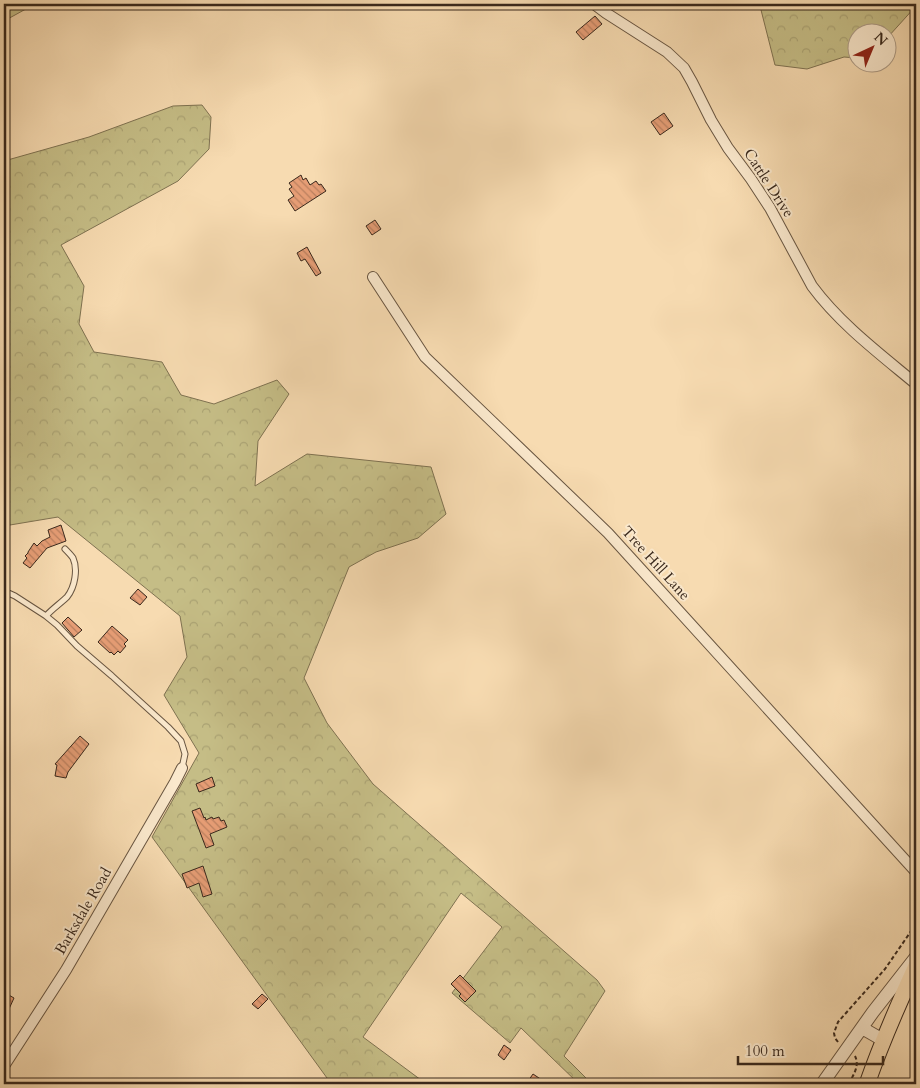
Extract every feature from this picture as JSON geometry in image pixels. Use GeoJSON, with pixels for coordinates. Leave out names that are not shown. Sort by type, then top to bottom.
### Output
{"type":"FeatureCollection","features":[{"type":"Feature","properties":{"kind":"main road"},"geometry":{"type":"LineString","coordinates":[[867,1084],[883,1040],[916,966]]}},
{"type":"Feature","properties":{"kind":"street","name":"Cattle Drive"},"geometry":{"type":"LineString","coordinates":[[594,4],[606,14],[667,52],[684,68],[728,148],[770,208],[812,286],[821,298],[860,336],[916,384]]}},
{"type":"Feature","properties":{"kind":"street","name":"Tree Hill Lane"},"geometry":{"type":"LineString","coordinates":[[373,277],[425,357],[608,533],[916,872]]}},
{"type":"Feature","properties":{"kind":"street","name":"Barksdale Road"},"geometry":{"type":"LineString","coordinates":[[4,1066],[66,970],[182,768]]}},
{"type":"Feature","properties":{"kind":"street"},"geometry":{"type":"LineString","coordinates":[[822,1084],[916,957]]}},
{"type":"Feature","properties":{"kind":"street"},"geometry":{"type":"LineString","coordinates":[[862,1028],[883,1040]]}},
{"type":"Feature","properties":{"kind":"lane"},"geometry":{"type":"LineString","coordinates":[[46,616],[66,597],[74,582],[73,558],[65,548]]}},
{"type":"Feature","properties":{"kind":"lane"},"geometry":{"type":"LineString","coordinates":[[4,592],[15,596],[57,625],[77,646],[161,721],[181,741],[185,754],[182,768]]}},
{"type":"Feature","properties":{"kind":"path"},"geometry":{"type":"LineString","coordinates":[[842,1045],[834,1038],[838,1022],[885,969],[916,924]]}},
{"type":"Feature","properties":{"kind":"path"},"geometry":{"type":"LineString","coordinates":[[849,1084],[857,1067],[857,1060],[852,1053]]}},
{"type":"Feature","properties":{"kind":"green space"},"geometry":{"type":"Polygon","coordinates":[[[4,4],[35,4],[4,21],[4,4]]]}},
{"type":"Feature","properties":{"kind":"green space"},"geometry":{"type":"Polygon","coordinates":[[[762,4],[916,4],[898,26],[898,22],[848,22],[848,57],[807,69],[775,65],[760,6],[762,4]]]}},
{"type":"Feature","properties":{"kind":"green space"},"geometry":{"type":"Polygon","coordinates":[[[202,105],[211,117],[209,149],[178,181],[61,245],[84,286],[79,324],[94,352],[162,362],[181,395],[214,404],[277,380],[289,394],[258,441],[255,486],[307,454],[431,467],[446,514],[418,538],[376,552],[349,567],[304,678],[327,723],[373,784],[597,980],[605,991],[564,1056],[592,1084],[579,1084],[521,1028],[510,1043],[452,993],[502,927],[461,893],[363,1037],[421,1080],[418,1084],[323,1084],[327,1078],[152,837],[199,753],[164,695],[187,657],[180,616],[58,517],[4,526],[4,161],[89,137],[173,106],[202,105]]]}},
{"type":"Feature","properties":{"kind":"building"},"geometry":{"type":"Polygon","coordinates":[[[595,16],[602,24],[583,40],[576,32],[595,16]]]}},
{"type":"Feature","properties":{"kind":"building"},"geometry":{"type":"Polygon","coordinates":[[[664,113],[673,126],[660,135],[651,122],[664,113]]]}},
{"type":"Feature","properties":{"kind":"building"},"geometry":{"type":"Polygon","coordinates":[[[301,175],[303,180],[306,178],[310,185],[316,181],[326,191],[295,211],[288,200],[294,196],[289,189],[292,187],[289,183],[301,175]]]}},
{"type":"Feature","properties":{"kind":"building"},"geometry":{"type":"Polygon","coordinates":[[[375,220],[381,229],[372,235],[366,226],[375,220]]]}},
{"type":"Feature","properties":{"kind":"building"},"geometry":{"type":"Polygon","coordinates":[[[307,247],[321,273],[316,276],[305,259],[301,261],[297,253],[307,247]]]}},
{"type":"Feature","properties":{"kind":"building"},"geometry":{"type":"Polygon","coordinates":[[[61,525],[66,541],[47,548],[30,568],[23,563],[27,558],[25,556],[34,543],[37,546],[50,537],[48,530],[61,525]]]}},
{"type":"Feature","properties":{"kind":"building"},"geometry":{"type":"Polygon","coordinates":[[[138,589],[147,597],[140,605],[130,598],[138,589]]]}},
{"type":"Feature","properties":{"kind":"building"},"geometry":{"type":"Polygon","coordinates":[[[68,617],[82,630],[74,637],[62,623],[68,617]]]}},
{"type":"Feature","properties":{"kind":"building"},"geometry":{"type":"Polygon","coordinates":[[[112,626],[128,640],[120,653],[118,651],[114,655],[98,642],[112,626]]]}},
{"type":"Feature","properties":{"kind":"building"},"geometry":{"type":"Polygon","coordinates":[[[80,736],[89,744],[68,772],[66,778],[55,776],[57,765],[55,764],[80,736]]]}},
{"type":"Feature","properties":{"kind":"building"},"geometry":{"type":"Polygon","coordinates":[[[212,777],[215,786],[199,792],[196,784],[212,777]]]}},
{"type":"Feature","properties":{"kind":"building"},"geometry":{"type":"Polygon","coordinates":[[[200,808],[206,820],[212,817],[213,819],[219,817],[221,821],[224,820],[227,827],[210,834],[214,845],[206,848],[192,811],[200,808]]]}},
{"type":"Feature","properties":{"kind":"building"},"geometry":{"type":"Polygon","coordinates":[[[203,866],[212,894],[203,897],[199,883],[187,888],[182,874],[203,866]]]}},
{"type":"Feature","properties":{"kind":"building"},"geometry":{"type":"Polygon","coordinates":[[[460,975],[476,991],[465,1002],[459,996],[461,994],[451,984],[460,975]]]}},
{"type":"Feature","properties":{"kind":"building"},"geometry":{"type":"Polygon","coordinates":[[[7,994],[14,998],[4,1020],[4,1001],[7,994]]]}},
{"type":"Feature","properties":{"kind":"building"},"geometry":{"type":"Polygon","coordinates":[[[262,994],[268,999],[258,1009],[252,1004],[262,994]]]}},
{"type":"Feature","properties":{"kind":"building"},"geometry":{"type":"Polygon","coordinates":[[[504,1045],[511,1050],[504,1060],[498,1055],[504,1045]]]}},
{"type":"Feature","properties":{"kind":"building"},"geometry":{"type":"Polygon","coordinates":[[[533,1074],[548,1084],[526,1084],[533,1074]]]}}]}
